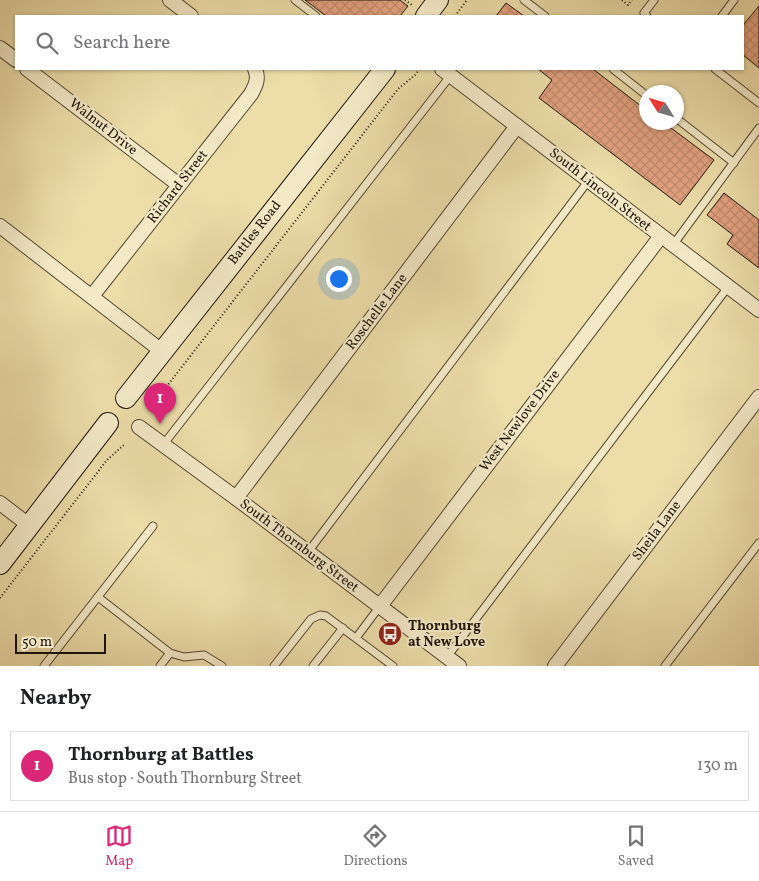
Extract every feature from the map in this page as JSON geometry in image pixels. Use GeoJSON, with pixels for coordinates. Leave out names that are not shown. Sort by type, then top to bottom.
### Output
{"type":"FeatureCollection","features":[{"type":"Feature","properties":{"kind":"street"},"geometry":{"type":"LineString","coordinates":[[170,0],[190,15]]}},
{"type":"Feature","properties":{"kind":"street"},"geometry":{"type":"LineString","coordinates":[[0,48],[15,59]]}},
{"type":"Feature","properties":{"kind":"street","name":"Walnut Drive"},"geometry":{"type":"LineString","coordinates":[[28,70],[178,185]]}},
{"type":"Feature","properties":{"kind":"street","name":"Battles Road"},"geometry":{"type":"LineString","coordinates":[[126,398],[383,70]]}},
{"type":"Feature","properties":{"kind":"street","name":"Richard Street"},"geometry":{"type":"LineString","coordinates":[[92,296],[251,94],[255,86],[256,72]]}},
{"type":"Feature","properties":{"kind":"street","name":"South Lincoln Street"},"geometry":{"type":"LineString","coordinates":[[447,72],[759,310]]}},
{"type":"Feature","properties":{"kind":"street","name":"Roschelle Lane"},"geometry":{"type":"LineString","coordinates":[[236,498],[517,126]]}},
{"type":"Feature","properties":{"kind":"street"},"geometry":{"type":"LineString","coordinates":[[0,226],[162,352]]}},
{"type":"Feature","properties":{"kind":"street","name":"West Newlove Drive"},"geometry":{"type":"LineString","coordinates":[[380,606],[661,236]]}},
{"type":"Feature","properties":{"kind":"street","name":"Sheila Lane"},"geometry":{"type":"LineString","coordinates":[[555,666],[759,397]]}},
{"type":"Feature","properties":{"kind":"street"},"geometry":{"type":"LineString","coordinates":[[0,564],[108,423]]}},
{"type":"Feature","properties":{"kind":"street","name":"South Thornburg Street"},"geometry":{"type":"LineString","coordinates":[[139,427],[459,666]]}},
{"type":"Feature","properties":{"kind":"street"},"geometry":{"type":"LineString","coordinates":[[0,503],[30,526]]}},
{"type":"Feature","properties":{"kind":"lane"},"geometry":{"type":"LineString","coordinates":[[295,0],[315,15]]}},
{"type":"Feature","properties":{"kind":"lane"},"geometry":{"type":"LineString","coordinates":[[524,0],[544,15]]}},
{"type":"Feature","properties":{"kind":"lane"},"geometry":{"type":"LineString","coordinates":[[646,15],[644,13],[654,0]]}},
{"type":"Feature","properties":{"kind":"lane"},"geometry":{"type":"LineString","coordinates":[[723,15],[734,0]]}},
{"type":"Feature","properties":{"kind":"lane"},"geometry":{"type":"LineString","coordinates":[[614,70],[639,89]]}},
{"type":"Feature","properties":{"kind":"lane"},"geometry":{"type":"LineString","coordinates":[[716,70],[759,103]]}},
{"type":"Feature","properties":{"kind":"lane"},"geometry":{"type":"LineString","coordinates":[[163,445],[447,72]]}},
{"type":"Feature","properties":{"kind":"lane"},"geometry":{"type":"LineString","coordinates":[[684,124],[734,162]]}},
{"type":"Feature","properties":{"kind":"lane"},"geometry":{"type":"LineString","coordinates":[[673,246],[759,128]]}},
{"type":"Feature","properties":{"kind":"lane"},"geometry":{"type":"LineString","coordinates":[[308,552],[589,180]]}},
{"type":"Feature","properties":{"kind":"lane"},"geometry":{"type":"LineString","coordinates":[[447,657],[728,287]]}},
{"type":"Feature","properties":{"kind":"lane"},"geometry":{"type":"LineString","coordinates":[[44,666],[153,526]]}},
{"type":"Feature","properties":{"kind":"lane"},"geometry":{"type":"LineString","coordinates":[[665,666],[759,543]]}},
{"type":"Feature","properties":{"kind":"lane"},"geometry":{"type":"LineString","coordinates":[[98,597],[170,653],[184,656],[204,655],[222,666]]}},
{"type":"Feature","properties":{"kind":"lane"},"geometry":{"type":"LineString","coordinates":[[356,638],[380,606]]}},
{"type":"Feature","properties":{"kind":"lane"},"geometry":{"type":"LineString","coordinates":[[274,666],[311,619],[320,615],[326,616],[393,666]]}},
{"type":"Feature","properties":{"kind":"lane"},"geometry":{"type":"LineString","coordinates":[[313,666],[343,628]]}},
{"type":"Feature","properties":{"kind":"lane"},"geometry":{"type":"LineString","coordinates":[[160,666],[170,653]]}},
{"type":"Feature","properties":{"kind":"path"},"geometry":{"type":"LineString","coordinates":[[405,0],[430,5]]}},
{"type":"Feature","properties":{"kind":"path"},"geometry":{"type":"LineString","coordinates":[[456,15],[467,0]]}},
{"type":"Feature","properties":{"kind":"path"},"geometry":{"type":"LineString","coordinates":[[622,0],[628,5],[632,0]]}},
{"type":"Feature","properties":{"kind":"path"},"geometry":{"type":"LineString","coordinates":[[152,411],[166,386],[398,89],[419,70]]}},
{"type":"Feature","properties":{"kind":"path"},"geometry":{"type":"LineString","coordinates":[[0,598],[107,460],[125,444]]}},
{"type":"Feature","properties":{"kind":"building"},"geometry":{"type":"Polygon","coordinates":[[[305,0],[400,0],[408,6],[401,15],[325,15],[305,0]]]}},
{"type":"Feature","properties":{"kind":"building"},"geometry":{"type":"Polygon","coordinates":[[[506,3],[523,15],[497,15],[506,3]]]}},
{"type":"Feature","properties":{"kind":"building"},"geometry":{"type":"Polygon","coordinates":[[[759,6],[759,68],[744,56],[744,24],[759,6]]]}},
{"type":"Feature","properties":{"kind":"building"},"geometry":{"type":"Polygon","coordinates":[[[539,70],[594,70],[639,105],[639,130],[674,130],[714,160],[680,205],[539,98],[552,80],[539,70]]]}},
{"type":"Feature","properties":{"kind":"building"},"geometry":{"type":"Polygon","coordinates":[[[724,193],[759,220],[759,268],[727,244],[733,235],[707,215],[724,193]]]}},
{"type":"Feature","properties":{"kind":"place","name":"Thornburg at Battles"},"geometry":{"type":"Point","coordinates":[160,424]}},
{"type":"Feature","properties":{"kind":"place","name":"Thornburg at New Love"},"geometry":{"type":"Point","coordinates":[390,634]}}]}
